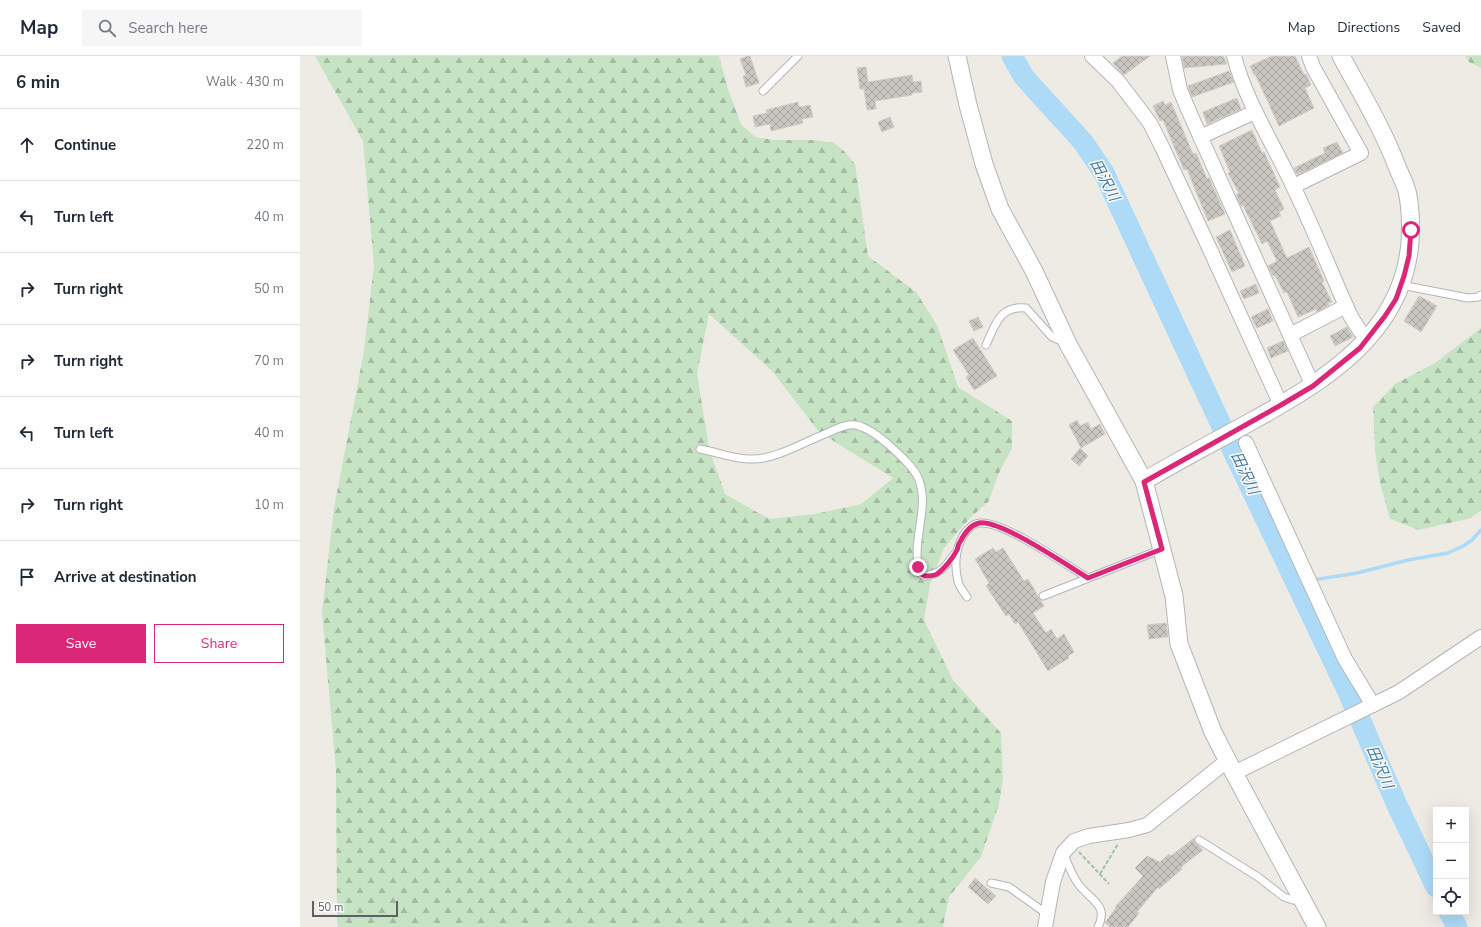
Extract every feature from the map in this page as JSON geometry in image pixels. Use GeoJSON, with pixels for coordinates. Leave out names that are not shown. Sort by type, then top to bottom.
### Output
{"type":"FeatureCollection","features":[{"type":"Feature","properties":{"kind":"street"},"geometry":{"type":"LineString","coordinates":[[957,56],[968,105],[993,191],[1000,209],[1034,271],[1068,344],[1144,482],[1174,596],[1179,644],[1213,732],[1317,927]]}},
{"type":"Feature","properties":{"kind":"street"},"geometry":{"type":"LineString","coordinates":[[1092,56],[1118,81],[1150,123],[1281,405]]}},
{"type":"Feature","properties":{"kind":"street"},"geometry":{"type":"LineString","coordinates":[[1173,56],[1180,90],[1200,138],[1313,386]]}},
{"type":"Feature","properties":{"kind":"street"},"geometry":{"type":"LineString","coordinates":[[1294,186],[1361,153],[1313,67],[1309,56]]}},
{"type":"Feature","properties":{"kind":"street"},"geometry":{"type":"LineString","coordinates":[[1144,482],[1313,386],[1339,366],[1368,340],[1396,299],[1409,256],[1411,215],[1407,191],[1389,146],[1340,56]]}},
{"type":"Feature","properties":{"kind":"street"},"geometry":{"type":"LineString","coordinates":[[1238,57],[1255,112],[1294,186],[1346,306],[1356,325],[1368,340]]}},
{"type":"Feature","properties":{"kind":"street"},"geometry":{"type":"LineString","coordinates":[[1200,138],[1255,112]]}},
{"type":"Feature","properties":{"kind":"street"},"geometry":{"type":"LineString","coordinates":[[1290,335],[1346,306]]}},
{"type":"Feature","properties":{"kind":"street"},"geometry":{"type":"LineString","coordinates":[[1246,442],[1345,659],[1373,705]]}},
{"type":"Feature","properties":{"kind":"street"},"geometry":{"type":"LineString","coordinates":[[1046,920],[1053,882],[1067,849],[1074,841],[1089,836],[1126,831],[1147,824],[1231,766],[1373,705],[1399,692],[1481,637]]}},
{"type":"Feature","properties":{"kind":"lane"},"geometry":{"type":"LineString","coordinates":[[763,91],[798,56]]}},
{"type":"Feature","properties":{"kind":"lane"},"geometry":{"type":"LineString","coordinates":[[1401,285],[1468,298],[1478,297],[1481,295]]}},
{"type":"Feature","properties":{"kind":"lane"},"geometry":{"type":"LineString","coordinates":[[986,346],[997,321],[1010,309],[1017,307],[1026,308],[1052,337],[1068,344]]}},
{"type":"Feature","properties":{"kind":"lane"},"geometry":{"type":"LineString","coordinates":[[700,449],[728,457],[754,460],[776,454],[842,426],[855,425],[868,429],[903,458],[919,478],[922,491],[917,560],[920,573],[925,576],[936,574],[943,568],[956,551],[964,535],[974,524],[981,522],[994,525],[1026,540],[1088,578]]}},
{"type":"Feature","properties":{"kind":"lane"},"geometry":{"type":"LineString","coordinates":[[1043,596],[1162,549]]}},
{"type":"Feature","properties":{"kind":"lane"},"geometry":{"type":"LineString","coordinates":[[956,551],[958,582],[967,597]]}},
{"type":"Feature","properties":{"kind":"lane"},"geometry":{"type":"LineString","coordinates":[[1199,840],[1258,877],[1284,897],[1294,900],[1303,900]]}},
{"type":"Feature","properties":{"kind":"lane"},"geometry":{"type":"LineString","coordinates":[[1067,849],[1077,882],[1087,895],[1095,900],[1100,907],[1102,920],[1098,927]]}},
{"type":"Feature","properties":{"kind":"lane"},"geometry":{"type":"LineString","coordinates":[[992,883],[1009,887],[1046,920]]}},
{"type":"Feature","properties":{"kind":"path"},"geometry":{"type":"LineString","coordinates":[[1100,874],[1126,831]]}},
{"type":"Feature","properties":{"kind":"path"},"geometry":{"type":"LineString","coordinates":[[1067,849],[1100,874],[1109,884]]}},
{"type":"Feature","properties":{"kind":"green space"},"geometry":{"type":"Polygon","coordinates":[[[315,56],[719,56],[728,89],[741,124],[755,137],[774,140],[815,140],[834,143],[844,151],[855,164],[868,256],[916,292],[937,325],[958,387],[1012,421],[1012,448],[998,475],[989,501],[969,519],[944,548],[930,584],[924,620],[953,680],[1001,733],[1003,778],[999,804],[981,857],[949,897],[943,927],[338,927],[336,771],[322,612],[334,508],[364,351],[374,265],[363,141],[315,56]],[[709,314],[697,374],[709,448],[725,494],[769,519],[815,514],[861,504],[893,478],[819,432],[773,372],[709,314]]]}},
{"type":"Feature","properties":{"kind":"green space"},"geometry":{"type":"Polygon","coordinates":[[[1465,56],[1481,56],[1481,68],[1469,62],[1465,56]]]}},
{"type":"Feature","properties":{"kind":"green space"},"geometry":{"type":"Polygon","coordinates":[[[1481,328],[1481,510],[1471,518],[1419,530],[1390,519],[1380,483],[1375,450],[1373,407],[1395,384],[1435,363],[1481,328]]]}},
{"type":"Feature","properties":{"kind":"building"},"geometry":{"type":"Polygon","coordinates":[[[750,56],[759,83],[746,87],[743,76],[746,75],[740,59],[750,56]]]}},
{"type":"Feature","properties":{"kind":"building"},"geometry":{"type":"Polygon","coordinates":[[[1122,56],[1150,56],[1124,75],[1113,63],[1122,56]]]}},
{"type":"Feature","properties":{"kind":"building"},"geometry":{"type":"Polygon","coordinates":[[[1182,56],[1223,56],[1227,64],[1184,68],[1182,56]]]}},
{"type":"Feature","properties":{"kind":"building"},"geometry":{"type":"Polygon","coordinates":[[[1272,56],[1295,56],[1304,75],[1306,74],[1311,85],[1305,88],[1314,108],[1279,126],[1250,66],[1272,56]]]}},
{"type":"Feature","properties":{"kind":"building"},"geometry":{"type":"Polygon","coordinates":[[[866,67],[868,82],[912,75],[913,82],[921,81],[922,92],[875,101],[876,109],[867,110],[864,89],[860,89],[857,68],[866,67]]]}},
{"type":"Feature","properties":{"kind":"building"},"geometry":{"type":"Polygon","coordinates":[[[1229,71],[1234,82],[1192,97],[1188,86],[1229,71]]]}},
{"type":"Feature","properties":{"kind":"building"},"geometry":{"type":"Polygon","coordinates":[[[1237,98],[1241,109],[1207,124],[1203,112],[1237,98]]]}},
{"type":"Feature","properties":{"kind":"building"},"geometry":{"type":"Polygon","coordinates":[[[1163,101],[1165,105],[1171,102],[1193,154],[1196,153],[1207,179],[1209,178],[1225,214],[1208,221],[1187,169],[1184,170],[1163,120],[1160,121],[1153,106],[1163,101]]]}},
{"type":"Feature","properties":{"kind":"building"},"geometry":{"type":"Polygon","coordinates":[[[798,102],[799,107],[810,105],[813,117],[802,119],[803,123],[771,131],[770,124],[755,127],[753,116],[767,113],[766,110],[798,102]]]}},
{"type":"Feature","properties":{"kind":"building"},"geometry":{"type":"Polygon","coordinates":[[[890,117],[894,127],[882,132],[878,122],[890,117]]]}},
{"type":"Feature","properties":{"kind":"building"},"geometry":{"type":"Polygon","coordinates":[[[1252,130],[1280,187],[1275,190],[1284,209],[1279,212],[1281,216],[1270,221],[1287,258],[1309,247],[1324,281],[1322,282],[1332,302],[1328,303],[1329,305],[1317,312],[1316,309],[1298,317],[1287,292],[1284,293],[1275,275],[1273,276],[1268,266],[1277,261],[1267,241],[1262,244],[1243,205],[1241,206],[1236,195],[1239,193],[1228,173],[1230,172],[1219,146],[1252,130]]]}},
{"type":"Feature","properties":{"kind":"building"},"geometry":{"type":"Polygon","coordinates":[[[1337,142],[1343,153],[1297,174],[1294,168],[1325,153],[1323,148],[1337,142]]]}},
{"type":"Feature","properties":{"kind":"building"},"geometry":{"type":"Polygon","coordinates":[[[1230,230],[1245,266],[1232,272],[1216,237],[1230,230]]]}},
{"type":"Feature","properties":{"kind":"building"},"geometry":{"type":"Polygon","coordinates":[[[1256,284],[1259,293],[1244,299],[1240,291],[1256,284]]]}},
{"type":"Feature","properties":{"kind":"building"},"geometry":{"type":"Polygon","coordinates":[[[1419,296],[1437,306],[1421,332],[1404,321],[1419,296]]]}},
{"type":"Feature","properties":{"kind":"building"},"geometry":{"type":"Polygon","coordinates":[[[1268,309],[1273,321],[1257,328],[1251,317],[1268,309]]]}},
{"type":"Feature","properties":{"kind":"building"},"geometry":{"type":"Polygon","coordinates":[[[978,317],[983,327],[974,331],[969,321],[978,317]]]}},
{"type":"Feature","properties":{"kind":"building"},"geometry":{"type":"Polygon","coordinates":[[[1347,327],[1353,337],[1335,346],[1330,336],[1347,327]]]}},
{"type":"Feature","properties":{"kind":"building"},"geometry":{"type":"Polygon","coordinates":[[[973,338],[997,376],[974,390],[966,377],[969,375],[953,350],[973,338]]]}},
{"type":"Feature","properties":{"kind":"building"},"geometry":{"type":"Polygon","coordinates":[[[1283,341],[1288,351],[1271,358],[1267,348],[1283,341]]]}},
{"type":"Feature","properties":{"kind":"building"},"geometry":{"type":"Polygon","coordinates":[[[1077,420],[1080,426],[1088,422],[1091,429],[1100,424],[1105,434],[1081,448],[1069,425],[1077,420]]]}},
{"type":"Feature","properties":{"kind":"building"},"geometry":{"type":"Polygon","coordinates":[[[1080,448],[1088,456],[1079,466],[1071,459],[1080,448]]]}},
{"type":"Feature","properties":{"kind":"building"},"geometry":{"type":"Polygon","coordinates":[[[993,548],[996,552],[1003,548],[1024,581],[1028,579],[1044,606],[1033,613],[1046,633],[1051,629],[1057,639],[1064,634],[1074,652],[1068,656],[1069,658],[1048,671],[1018,622],[1015,624],[1009,614],[1006,616],[986,586],[989,583],[975,559],[993,548]]]}},
{"type":"Feature","properties":{"kind":"building"},"geometry":{"type":"Polygon","coordinates":[[[1166,623],[1168,637],[1149,639],[1147,625],[1166,623]]]}},
{"type":"Feature","properties":{"kind":"building"},"geometry":{"type":"Polygon","coordinates":[[[1194,838],[1195,843],[1203,850],[1181,867],[1182,869],[1159,889],[1158,887],[1137,912],[1139,913],[1128,927],[1111,927],[1105,923],[1116,908],[1115,907],[1143,876],[1135,868],[1147,856],[1160,862],[1169,854],[1171,856],[1194,838]]]}},
{"type":"Feature","properties":{"kind":"building"},"geometry":{"type":"Polygon","coordinates":[[[975,878],[996,896],[988,904],[968,887],[975,878]]]}},
{"type":"Feature","properties":{"kind":"waterway","name":"田沢川"},"geometry":{"type":"LineString","coordinates":[[1012,56],[1024,77],[1083,142],[1104,173],[1236,457],[1349,694],[1397,805],[1433,881]]}},
{"type":"Feature","properties":{"kind":"waterway"},"geometry":{"type":"LineString","coordinates":[[1313,580],[1357,573],[1408,560],[1448,553],[1472,540],[1481,530]]}},
{"type":"Feature","properties":{"kind":"waterway"},"geometry":{"type":"LineString","coordinates":[[1297,584],[1307,582]]}},
{"type":"Feature","properties":{"kind":"waterway","name":"田沢川"},"geometry":{"type":"LineString","coordinates":[[1451,915],[1457,927]]}},
{"type":"Feature","properties":{"kind":"route"},"geometry":{"type":"LineString","coordinates":[[918,567],[920,573],[925,576],[936,574],[943,568],[956,551],[959,542],[968,530],[974,524],[981,522],[994,525],[1026,540],[1088,578],[1162,549],[1144,482],[1313,386],[1360,348],[1368,340],[1396,299],[1409,256],[1411,230]]}}]}
